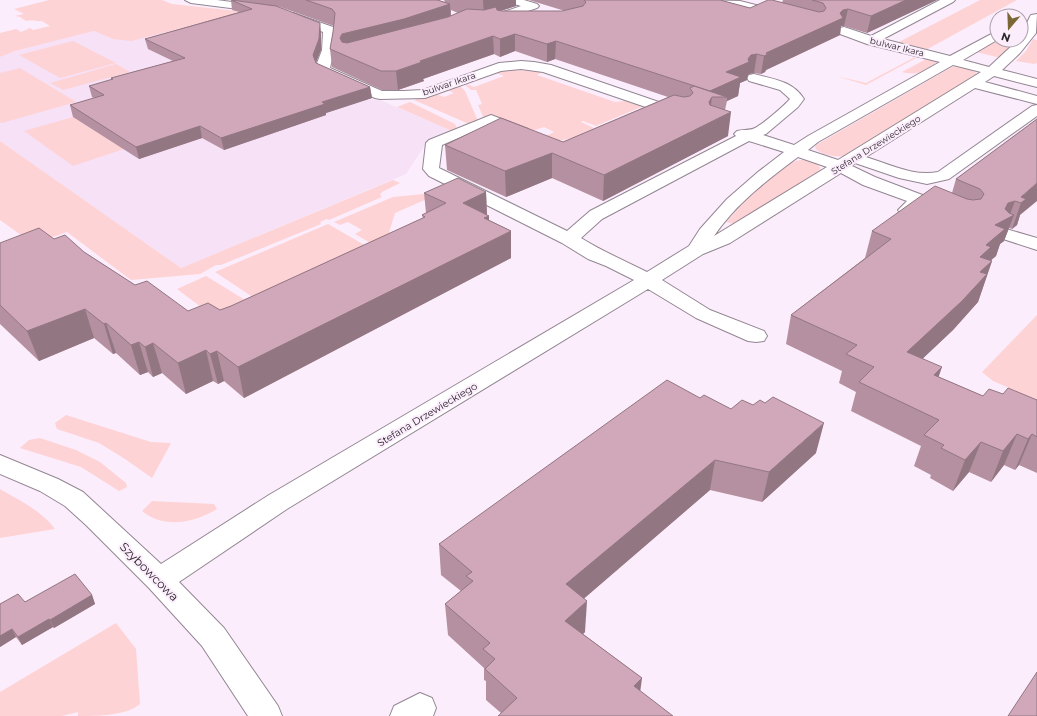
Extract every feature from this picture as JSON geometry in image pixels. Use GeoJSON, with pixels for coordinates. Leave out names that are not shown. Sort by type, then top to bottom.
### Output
{"type":"FeatureCollection","features":[{"type":"Feature","properties":{"kind":"street","name":"bulwar Ikara"},"geometry":{"type":"LineString","coordinates":[[191,0],[276,11],[329,30],[328,50],[323,66],[324,70],[380,95],[425,94],[499,67],[521,65],[546,68],[682,115]]}},
{"type":"Feature","properties":{"kind":"street"},"geometry":{"type":"LineString","coordinates":[[511,0],[537,8],[482,22],[519,23]]}},
{"type":"Feature","properties":{"kind":"street"},"geometry":{"type":"LineString","coordinates":[[706,0],[740,4],[793,18]]}},
{"type":"Feature","properties":{"kind":"street"},"geometry":{"type":"LineString","coordinates":[[871,41],[949,0]]}},
{"type":"Feature","properties":{"kind":"street","name":"Stefana Drzewieckiego"},"geometry":{"type":"LineString","coordinates":[[159,580],[278,502],[696,250],[723,239],[841,167],[993,71],[1011,56],[1032,28],[1035,22],[1032,18]]}},
{"type":"Feature","properties":{"kind":"street","name":"bulwar Ikara"},"geometry":{"type":"LineString","coordinates":[[844,31],[871,41],[1037,83]]}},
{"type":"Feature","properties":{"kind":"street","name":"Stefana Drzewieckiego"},"geometry":{"type":"LineString","coordinates":[[696,250],[706,232],[763,175],[813,139],[989,40]]}},
{"type":"Feature","properties":{"kind":"street"},"geometry":{"type":"LineString","coordinates":[[569,239],[596,215],[747,136],[761,131],[797,99],[795,94],[788,88],[754,78]]}},
{"type":"Feature","properties":{"kind":"street"},"geometry":{"type":"LineString","coordinates":[[973,83],[1037,100]]}},
{"type":"Feature","properties":{"kind":"street"},"geometry":{"type":"LineString","coordinates":[[855,158],[905,175],[927,180],[943,176],[1037,109]]}},
{"type":"Feature","properties":{"kind":"street"},"geometry":{"type":"LineString","coordinates":[[535,137],[491,119],[434,143],[431,169],[435,173],[569,239],[595,255],[620,265],[648,280],[697,311],[756,336]]}},
{"type":"Feature","properties":{"kind":"street"},"geometry":{"type":"LineString","coordinates":[[729,130],[797,151],[841,167],[919,205]]}},
{"type":"Feature","properties":{"kind":"street"},"geometry":{"type":"LineString","coordinates":[[1006,234],[1037,244]]}},
{"type":"Feature","properties":{"kind":"street","name":"Szybowcowa"},"geometry":{"type":"LineString","coordinates":[[0,464],[49,485],[74,499],[159,580],[213,637],[266,716]]}},
{"type":"Feature","properties":{"kind":"shaded area"},"geometry":{"type":"Polygon","coordinates":[[[49,0],[162,0],[172,4],[237,11],[233,15],[131,41],[113,39],[94,31],[15,51],[0,57],[0,33],[16,29],[21,32],[30,28],[33,30],[50,26],[42,21],[26,21],[15,16],[24,14],[14,9],[49,0]]]}},
{"type":"Feature","properties":{"kind":"shaded area"},"geometry":{"type":"Polygon","coordinates":[[[980,0],[1017,0],[1002,8],[989,8],[989,15],[924,51],[897,43],[980,0]]]}},
{"type":"Feature","properties":{"kind":"shaded area"},"geometry":{"type":"Polygon","coordinates":[[[233,15],[366,99],[380,100],[452,131],[427,142],[406,174],[181,268],[0,141],[0,57],[15,51],[94,31],[113,39],[233,15]]]}},
{"type":"Feature","properties":{"kind":"shaded area"},"geometry":{"type":"Polygon","coordinates":[[[1033,39],[1037,40],[1037,63],[1034,64],[1016,61],[1029,48],[1033,39]]]}},
{"type":"Feature","properties":{"kind":"shaded area"},"geometry":{"type":"Polygon","coordinates":[[[73,41],[116,63],[60,78],[19,55],[73,41]]]}},
{"type":"Feature","properties":{"kind":"shaded area"},"geometry":{"type":"Polygon","coordinates":[[[989,45],[989,48],[1009,48],[1001,58],[976,52],[989,45]]]}},
{"type":"Feature","properties":{"kind":"shaded area"},"geometry":{"type":"Polygon","coordinates":[[[915,57],[916,58],[866,85],[836,76],[866,83],[915,57]]]}},
{"type":"Feature","properties":{"kind":"shaded area"},"geometry":{"type":"Polygon","coordinates":[[[928,58],[934,59],[936,63],[916,73],[902,72],[928,58]]]}},
{"type":"Feature","properties":{"kind":"shaded area"},"geometry":{"type":"Polygon","coordinates":[[[116,64],[130,72],[63,90],[50,83],[116,64]]]}},
{"type":"Feature","properties":{"kind":"shaded area"},"geometry":{"type":"Polygon","coordinates":[[[952,67],[968,68],[978,74],[846,156],[834,156],[821,153],[815,148],[816,145],[952,67]]]}},
{"type":"Feature","properties":{"kind":"shaded area"},"geometry":{"type":"Polygon","coordinates":[[[20,68],[76,102],[2,123],[0,122],[0,73],[20,68]]]}},
{"type":"Feature","properties":{"kind":"shaded area"},"geometry":{"type":"Polygon","coordinates":[[[512,70],[542,72],[537,75],[615,102],[633,100],[646,105],[596,126],[583,121],[581,122],[594,128],[564,140],[551,141],[545,139],[546,136],[554,132],[544,127],[532,131],[492,115],[484,119],[478,105],[482,104],[476,90],[471,90],[463,83],[474,87],[504,76],[494,72],[512,70]]]}},
{"type":"Feature","properties":{"kind":"shaded area"},"geometry":{"type":"Polygon","coordinates":[[[458,84],[465,91],[478,121],[469,124],[414,100],[433,93],[444,97],[454,93],[445,89],[458,84]]]}},
{"type":"Feature","properties":{"kind":"shaded area"},"geometry":{"type":"Polygon","coordinates":[[[410,102],[455,124],[457,129],[452,131],[397,107],[410,102]]]}},
{"type":"Feature","properties":{"kind":"shaded area"},"geometry":{"type":"Polygon","coordinates":[[[73,117],[124,149],[73,166],[24,131],[73,117]]]}},
{"type":"Feature","properties":{"kind":"shaded area"},"geometry":{"type":"Polygon","coordinates":[[[0,141],[181,268],[393,180],[400,183],[382,192],[380,195],[382,197],[221,265],[216,265],[200,274],[131,280],[67,232],[53,237],[25,238],[0,220],[0,141]]]}},
{"type":"Feature","properties":{"kind":"shaded area"},"geometry":{"type":"Polygon","coordinates":[[[800,160],[815,163],[821,170],[734,224],[726,222],[750,195],[769,177],[779,169],[800,160]]]}},
{"type":"Feature","properties":{"kind":"shaded area"},"geometry":{"type":"Polygon","coordinates":[[[443,192],[395,213],[387,239],[374,245],[355,234],[362,230],[348,222],[340,225],[334,222],[393,197],[443,192]]]}},
{"type":"Feature","properties":{"kind":"shaded area"},"geometry":{"type":"Polygon","coordinates":[[[328,224],[368,247],[257,300],[215,272],[328,224]]]}},
{"type":"Feature","properties":{"kind":"shaded area"},"geometry":{"type":"Polygon","coordinates":[[[206,276],[250,303],[225,313],[205,310],[177,289],[206,276]]]}},
{"type":"Feature","properties":{"kind":"shaded area"},"geometry":{"type":"Polygon","coordinates":[[[1037,315],[1037,400],[993,381],[982,372],[1037,315]]]}},
{"type":"Feature","properties":{"kind":"shaded area"},"geometry":{"type":"Polygon","coordinates":[[[66,415],[151,442],[171,443],[152,478],[99,443],[57,429],[55,423],[66,415]]]}},
{"type":"Feature","properties":{"kind":"shaded area"},"geometry":{"type":"Polygon","coordinates":[[[40,438],[76,450],[100,462],[126,483],[127,487],[119,491],[81,467],[20,448],[29,440],[40,438]]]}},
{"type":"Feature","properties":{"kind":"shaded area"},"geometry":{"type":"Polygon","coordinates":[[[0,489],[37,511],[55,529],[0,538],[0,489]]]}},
{"type":"Feature","properties":{"kind":"shaded area"},"geometry":{"type":"Polygon","coordinates":[[[152,501],[214,504],[217,509],[189,521],[169,522],[150,517],[142,511],[152,501]]]}},
{"type":"Feature","properties":{"kind":"shaded area"},"geometry":{"type":"Polygon","coordinates":[[[116,623],[136,649],[140,704],[127,711],[102,715],[78,716],[78,712],[62,716],[0,716],[0,692],[116,623]]]}},
{"type":"Feature","properties":{"kind":"building"},"geometry":{"type":"Polygon","coordinates":[[[231,0],[276,6],[320,23],[319,39],[313,55],[316,63],[370,87],[322,102],[325,104],[221,138],[200,126],[136,147],[70,105],[104,95],[89,86],[113,79],[111,78],[185,58],[145,39],[252,9],[231,0]]]}},
{"type":"Feature","properties":{"kind":"building"},"geometry":{"type":"Polygon","coordinates":[[[306,0],[437,0],[450,4],[404,19],[342,34],[340,38],[342,42],[347,43],[448,17],[467,9],[484,10],[496,7],[497,10],[502,11],[562,11],[583,6],[586,2],[584,0],[720,0],[750,8],[768,0],[772,0],[819,12],[824,11],[826,8],[823,3],[812,0],[906,0],[871,16],[848,9],[843,10],[840,13],[843,18],[766,53],[768,54],[764,56],[757,54],[751,55],[748,59],[749,62],[726,72],[741,77],[710,91],[556,41],[547,44],[515,34],[500,39],[493,36],[420,61],[422,62],[396,71],[381,71],[330,49],[335,13],[332,9],[306,0]]]}},
{"type":"Feature","properties":{"kind":"building"},"geometry":{"type":"Polygon","coordinates":[[[694,86],[727,97],[712,97],[709,102],[710,105],[731,112],[604,175],[552,153],[505,171],[445,145],[501,118],[563,142],[674,95],[684,97],[690,96],[693,93],[690,88],[694,86]]]}},
{"type":"Feature","properties":{"kind":"building"},"geometry":{"type":"Polygon","coordinates":[[[1037,119],[1037,183],[1021,197],[1026,199],[1021,203],[1015,201],[1008,203],[1005,209],[1014,215],[995,225],[1005,229],[986,245],[991,247],[980,257],[992,261],[980,272],[987,274],[962,301],[907,352],[942,367],[934,375],[983,396],[989,389],[1003,394],[1008,388],[1037,400],[1037,437],[1032,434],[1028,439],[1017,434],[1003,451],[981,442],[965,460],[941,448],[944,445],[924,435],[939,420],[859,382],[874,367],[846,354],[857,345],[791,315],[891,239],[872,231],[935,186],[967,199],[981,199],[984,194],[980,189],[956,179],[1037,119]]]}},
{"type":"Feature","properties":{"kind":"building"},"geometry":{"type":"Polygon","coordinates":[[[458,178],[486,192],[463,203],[489,216],[484,218],[511,231],[238,367],[217,351],[210,354],[206,350],[178,363],[153,343],[145,347],[139,342],[131,345],[106,323],[104,324],[85,309],[27,331],[0,305],[0,243],[39,228],[54,239],[65,235],[84,252],[135,285],[147,281],[188,311],[208,303],[220,310],[425,217],[422,215],[446,203],[424,193],[458,178]]]}},
{"type":"Feature","properties":{"kind":"building"},"geometry":{"type":"Polygon","coordinates":[[[667,380],[700,398],[704,395],[731,409],[742,400],[753,405],[760,400],[765,403],[773,397],[824,423],[769,472],[715,460],[566,584],[587,601],[565,621],[642,678],[634,686],[673,716],[498,716],[517,698],[485,669],[495,659],[483,649],[490,643],[445,604],[473,581],[466,576],[472,572],[439,544],[667,380]]]}},
{"type":"Feature","properties":{"kind":"building"},"geometry":{"type":"Polygon","coordinates":[[[75,574],[92,595],[18,637],[12,629],[0,636],[0,604],[18,594],[25,602],[75,574]]]}},
{"type":"Feature","properties":{"kind":"building"},"geometry":{"type":"Polygon","coordinates":[[[1037,672],[1037,716],[1008,716],[1037,672]]]}}]}
